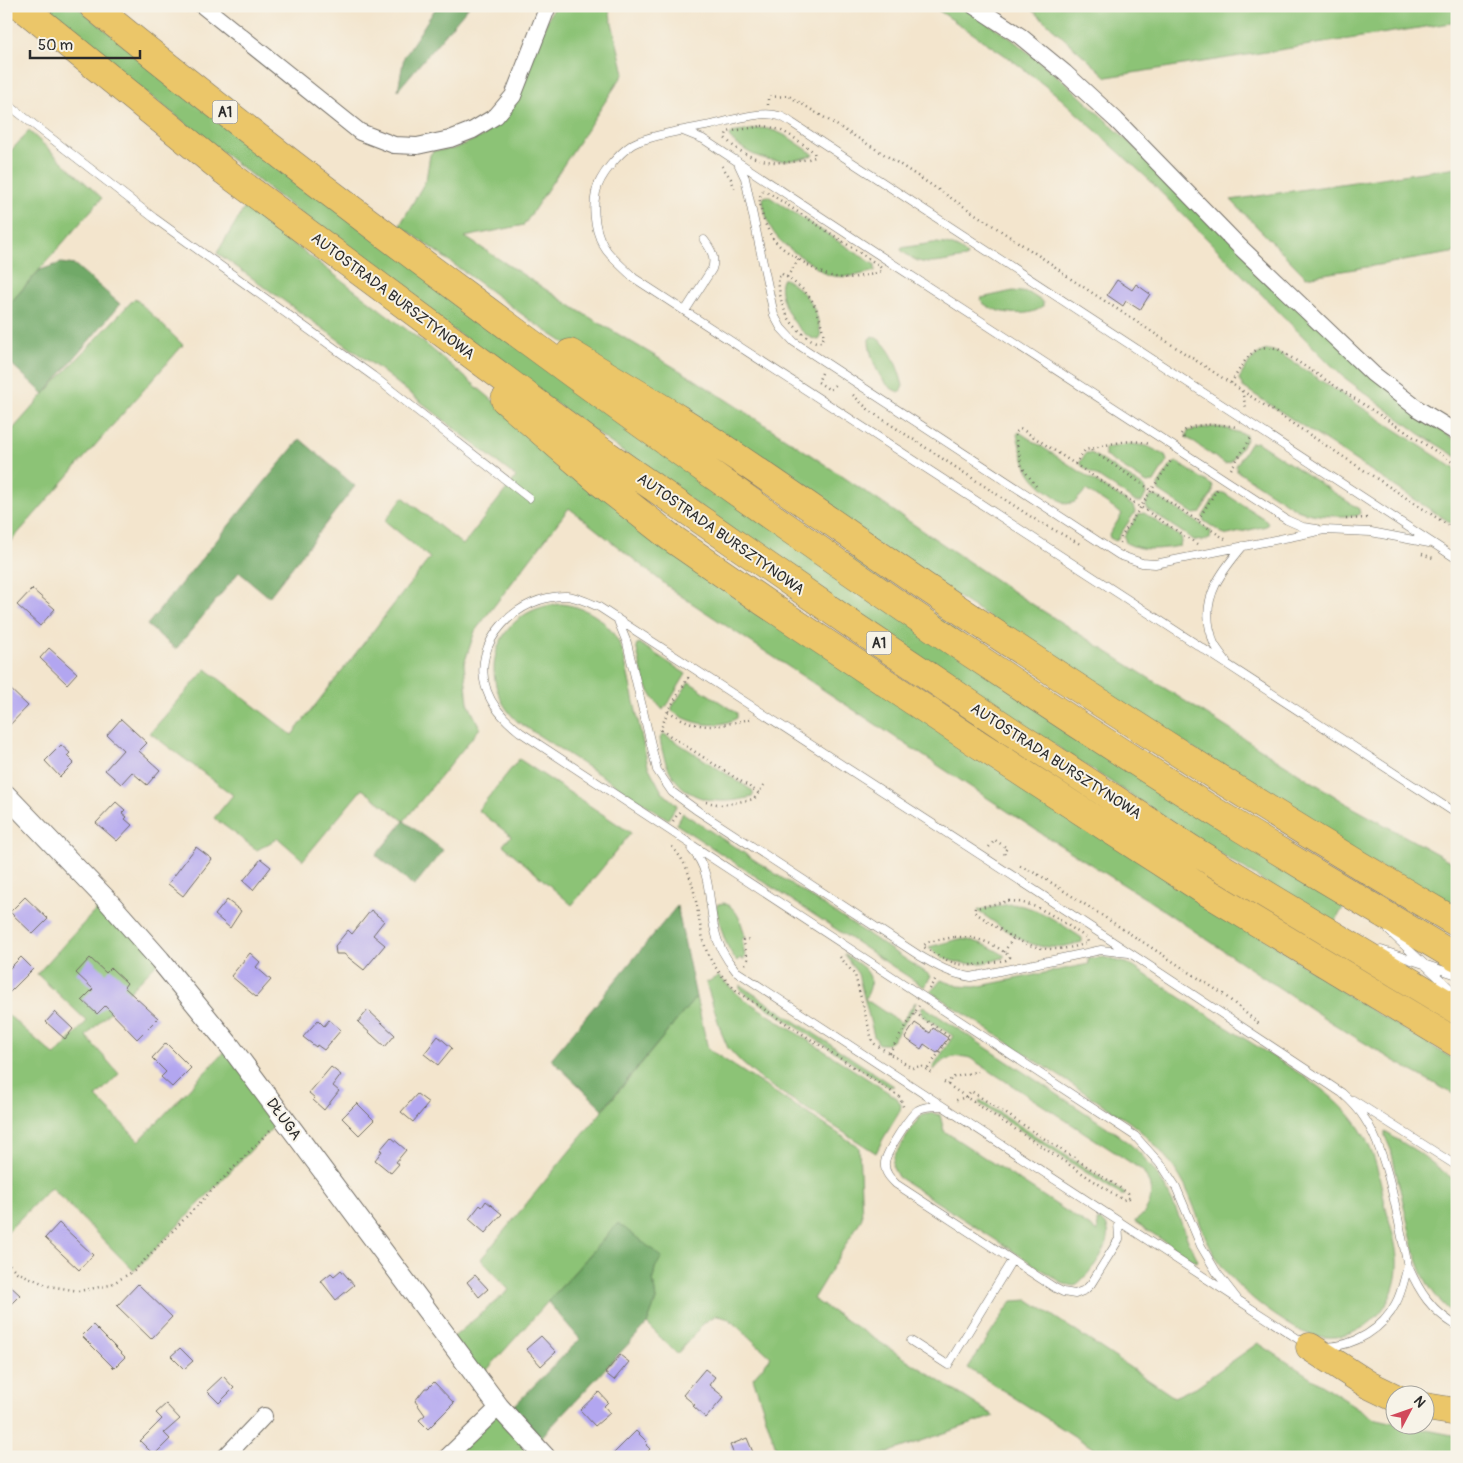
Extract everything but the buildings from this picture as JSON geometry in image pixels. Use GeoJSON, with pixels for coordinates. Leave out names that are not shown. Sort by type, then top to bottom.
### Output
{"type":"FeatureCollection","features":[{"type":"Feature","properties":{"kind":"highway","name":"AUTOSTRADA BURSZTYNOWA"},"geometry":{"type":"LineString","coordinates":[[21,6],[223,170],[600,450],[851,624],[1183,844],[1457,1010]]}},
{"type":"Feature","properties":{"kind":"highway","name":"A1"},"geometry":{"type":"LineString","coordinates":[[93,6],[359,216],[613,404],[843,566],[1054,708],[1247,831],[1457,958]]}},
{"type":"Feature","properties":{"kind":"highway"},"geometry":{"type":"LineString","coordinates":[[359,216],[556,345],[634,391],[714,442],[1061,676],[1364,869],[1457,923]]}},
{"type":"Feature","properties":{"kind":"highway"},"geometry":{"type":"LineString","coordinates":[[324,245],[599,481],[670,537],[978,744],[1193,883],[1457,1043]]}},
{"type":"Feature","properties":{"kind":"highway"},"geometry":{"type":"LineString","coordinates":[[1310,1347],[1369,1385],[1386,1393]]}},
{"type":"Feature","properties":{"kind":"highway"},"geometry":{"type":"LineString","coordinates":[[1436,1409],[1457,1412]]}},
{"type":"Feature","properties":{"kind":"street"},"geometry":{"type":"LineString","coordinates":[[203,6],[360,132],[394,145],[418,146],[450,139],[473,130],[496,116],[513,96],[548,6]]}},
{"type":"Feature","properties":{"kind":"street"},"geometry":{"type":"LineString","coordinates":[[974,6],[1020,36],[1065,72],[1116,120],[1240,247],[1374,374],[1418,409],[1457,433]]}},
{"type":"Feature","properties":{"kind":"street","name":"DŁUGA"},"geometry":{"type":"LineString","coordinates":[[6,795],[106,899],[160,960],[230,1046],[499,1407],[545,1457]]}},
{"type":"Feature","properties":{"kind":"street"},"geometry":{"type":"LineString","coordinates":[[447,1457],[499,1407]]}},
{"type":"Feature","properties":{"kind":"street"},"geometry":{"type":"LineString","coordinates":[[224,1457],[264,1416]]}},
{"type":"Feature","properties":{"kind":"lane"},"geometry":{"type":"LineString","coordinates":[[6,103],[154,218],[373,376],[529,498]]}},
{"type":"Feature","properties":{"kind":"lane"},"geometry":{"type":"LineString","coordinates":[[1457,559],[778,115],[762,115],[682,131],[633,144],[617,157],[607,170],[596,191],[595,216],[599,234],[606,250],[634,278],[1457,814]]}},
{"type":"Feature","properties":{"kind":"lane"},"geometry":{"type":"LineString","coordinates":[[682,131],[703,138],[1287,520],[1303,527],[1324,530],[1366,531],[1436,545]]}},
{"type":"Feature","properties":{"kind":"lane"},"geometry":{"type":"LineString","coordinates":[[736,161],[745,178],[774,315],[781,328],[794,342],[1114,552],[1142,564],[1155,564],[1324,530]]}},
{"type":"Feature","properties":{"kind":"lane"},"geometry":{"type":"LineString","coordinates":[[685,311],[715,262],[713,254],[704,240]]}},
{"type":"Feature","properties":{"kind":"lane"},"geometry":{"type":"LineString","coordinates":[[1231,667],[1214,645],[1208,611],[1214,584],[1223,569],[1247,546]]}},
{"type":"Feature","properties":{"kind":"lane"},"geometry":{"type":"LineString","coordinates":[[1238,1300],[1217,1273],[1201,1246],[1176,1187],[1163,1167],[1135,1136],[684,841],[520,732],[508,722],[496,708],[486,690],[484,661],[488,645],[504,622],[519,609],[537,600],[568,596],[582,599],[617,618],[1342,1093],[1457,1166]]}},
{"type":"Feature","properties":{"kind":"lane"},"geometry":{"type":"LineString","coordinates":[[617,618],[627,643],[657,770],[664,783],[685,803],[942,970],[971,977],[1101,950],[1131,953]]}},
{"type":"Feature","properties":{"kind":"lane"},"geometry":{"type":"LineString","coordinates":[[684,841],[697,855],[702,864],[715,932],[721,951],[736,971],[1310,1347],[1345,1345],[1360,1339],[1377,1327],[1390,1314],[1396,1303],[1408,1266]]}},
{"type":"Feature","properties":{"kind":"lane"},"geometry":{"type":"LineString","coordinates":[[1351,894],[1378,920]]}},
{"type":"Feature","properties":{"kind":"lane"},"geometry":{"type":"LineString","coordinates":[[1384,926],[1457,995]]}},
{"type":"Feature","properties":{"kind":"lane"},"geometry":{"type":"LineString","coordinates":[[1327,932],[1363,944]]}},
{"type":"Feature","properties":{"kind":"lane"},"geometry":{"type":"LineString","coordinates":[[1372,947],[1457,976]]}},
{"type":"Feature","properties":{"kind":"lane"},"geometry":{"type":"LineString","coordinates":[[1342,1093],[1360,1111],[1376,1138],[1408,1266],[1422,1295],[1433,1309],[1457,1326]]}},
{"type":"Feature","properties":{"kind":"lane"},"geometry":{"type":"LineString","coordinates":[[941,1106],[924,1108],[917,1111],[886,1157],[884,1165],[887,1173],[896,1184],[1012,1260],[1069,1294],[1079,1293],[1091,1284],[1119,1239],[1118,1222]]}},
{"type":"Feature","properties":{"kind":"lane"},"geometry":{"type":"LineString","coordinates":[[911,1341],[948,1365],[1012,1260]]}},
{"type":"Feature","properties":{"kind":"path"},"geometry":{"type":"LineString","coordinates":[[768,126],[768,97],[789,96],[887,156],[1457,531]]}},
{"type":"Feature","properties":{"kind":"path"},"geometry":{"type":"LineString","coordinates":[[768,126],[789,135],[814,152],[815,157],[783,163],[765,162],[753,158],[731,144],[725,138],[727,132],[768,126]]}},
{"type":"Feature","properties":{"kind":"path"},"geometry":{"type":"LineString","coordinates":[[731,144],[717,160],[730,179],[736,194]]}},
{"type":"Feature","properties":{"kind":"path"},"geometry":{"type":"LineString","coordinates":[[763,191],[766,191],[877,264],[881,271],[855,278],[833,278],[821,274],[799,259],[779,245],[770,233],[762,212],[759,196],[763,191]]}},
{"type":"Feature","properties":{"kind":"path"},"geometry":{"type":"LineString","coordinates":[[787,277],[799,259]]}},
{"type":"Feature","properties":{"kind":"path"},"geometry":{"type":"LineString","coordinates":[[782,274],[787,277],[805,290],[816,307],[824,337],[821,342],[813,341],[796,329],[789,321],[781,300],[778,278],[782,274]]}},
{"type":"Feature","properties":{"kind":"path"},"geometry":{"type":"LineString","coordinates":[[1231,383],[1254,351],[1270,346],[1278,349],[1457,465]]}},
{"type":"Feature","properties":{"kind":"path"},"geometry":{"type":"LineString","coordinates":[[821,372],[822,377],[818,382],[830,390],[836,384],[840,384]]}},
{"type":"Feature","properties":{"kind":"path"},"geometry":{"type":"LineString","coordinates":[[850,392],[870,410],[1036,520],[1083,545]]}},
{"type":"Feature","properties":{"kind":"path"},"geometry":{"type":"LineString","coordinates":[[1180,450],[1186,440],[1182,434],[1184,430],[1213,424],[1237,428]]}},
{"type":"Feature","properties":{"kind":"path"},"geometry":{"type":"LineString","coordinates":[[1047,508],[1053,498],[1036,486],[1022,467],[1015,433],[1020,429],[1197,544],[1189,546]]}},
{"type":"Feature","properties":{"kind":"path"},"geometry":{"type":"LineString","coordinates":[[1223,465],[1231,470],[1252,436]]}},
{"type":"Feature","properties":{"kind":"path"},"geometry":{"type":"LineString","coordinates":[[1075,464],[1085,450],[1134,442],[1145,443],[1155,447]]}},
{"type":"Feature","properties":{"kind":"path"},"geometry":{"type":"LineString","coordinates":[[1090,449],[1225,538]]}},
{"type":"Feature","properties":{"kind":"path"},"geometry":{"type":"LineString","coordinates":[[1114,552],[1120,543],[1121,537],[1174,458],[1168,454]]}},
{"type":"Feature","properties":{"kind":"path"},"geometry":{"type":"LineString","coordinates":[[1197,520],[1219,487],[1211,482]]}},
{"type":"Feature","properties":{"kind":"path"},"geometry":{"type":"LineString","coordinates":[[1366,531],[1368,511]]}},
{"type":"Feature","properties":{"kind":"path"},"geometry":{"type":"LineString","coordinates":[[1338,519],[1367,518]]}},
{"type":"Feature","properties":{"kind":"path"},"geometry":{"type":"LineString","coordinates":[[1216,540],[1248,534],[1247,546]]}},
{"type":"Feature","properties":{"kind":"path"},"geometry":{"type":"LineString","coordinates":[[1120,543],[1126,545]]}},
{"type":"Feature","properties":{"kind":"path"},"geometry":{"type":"LineString","coordinates":[[1414,552],[1438,560]]}},
{"type":"Feature","properties":{"kind":"path"},"geometry":{"type":"LineString","coordinates":[[658,735],[668,711],[688,678],[696,683]]}},
{"type":"Feature","properties":{"kind":"path"},"geometry":{"type":"LineString","coordinates":[[668,711],[696,725],[717,727],[752,718],[744,713]]}},
{"type":"Feature","properties":{"kind":"path"},"geometry":{"type":"LineString","coordinates":[[661,729],[759,793]]}},
{"type":"Feature","properties":{"kind":"path"},"geometry":{"type":"LineString","coordinates":[[700,800],[712,804],[730,805],[754,799],[764,785]]}},
{"type":"Feature","properties":{"kind":"path"},"geometry":{"type":"LineString","coordinates":[[977,853],[982,845],[988,848],[995,840],[1007,848],[1004,855],[1007,861]]}},
{"type":"Feature","properties":{"kind":"path"},"geometry":{"type":"LineString","coordinates":[[1017,865],[1041,876],[1223,994],[1265,1028]]}},
{"type":"Feature","properties":{"kind":"path"},"geometry":{"type":"LineString","coordinates":[[1009,901],[1032,904],[1089,941],[1086,944],[1059,950],[1046,950],[1031,947],[1014,938],[973,910],[981,906],[1009,901]]}},
{"type":"Feature","properties":{"kind":"path"},"geometry":{"type":"LineString","coordinates":[[964,937],[986,942],[1004,952],[1009,956],[1009,959],[974,966],[962,966],[947,961],[924,946],[928,942],[964,937]]}},
{"type":"Feature","properties":{"kind":"path"},"geometry":{"type":"LineString","coordinates":[[1004,952],[1014,938]]}},
{"type":"Feature","properties":{"kind":"path"},"geometry":{"type":"LineString","coordinates":[[835,952],[855,975],[872,1040],[912,1068],[921,1066],[932,1073]]}},
{"type":"Feature","properties":{"kind":"path"},"geometry":{"type":"LineString","coordinates":[[888,1052],[920,1004]]}},
{"type":"Feature","properties":{"kind":"path"},"geometry":{"type":"LineString","coordinates":[[915,1013],[950,1036],[927,1070]]}},
{"type":"Feature","properties":{"kind":"path"},"geometry":{"type":"LineString","coordinates":[[948,1084],[951,1078],[978,1071]]}},
{"type":"Feature","properties":{"kind":"path"},"geometry":{"type":"LineString","coordinates":[[944,1082],[948,1084],[966,1097],[1123,1200],[1129,1198],[1128,1193],[971,1090],[966,1097]]}},
{"type":"Feature","properties":{"kind":"path"},"geometry":{"type":"LineString","coordinates":[[6,1261],[17,1272],[49,1286],[79,1291],[110,1285],[134,1272],[282,1117]]}},
{"type":"Feature","properties":{"kind":"green space"},"geometry":{"type":"Polygon","coordinates":[[[36,6],[76,6],[169,81],[1346,903],[1333,925],[1230,860],[792,573],[399,291],[36,6]]]}},
{"type":"Feature","properties":{"kind":"green space"},"geometry":{"type":"Polygon","coordinates":[[[437,6],[469,6],[398,90],[404,57],[437,6]]]}},
{"type":"Feature","properties":{"kind":"green space"},"geometry":{"type":"Polygon","coordinates":[[[554,6],[608,6],[624,73],[524,225],[465,237],[579,311],[694,379],[799,447],[1021,597],[1352,807],[1457,865],[1457,909],[1362,858],[534,323],[400,225],[426,180],[430,155],[433,151],[453,149],[481,137],[501,120],[554,6]]]}},
{"type":"Feature","properties":{"kind":"green space"},"geometry":{"type":"Polygon","coordinates":[[[932,6],[961,6],[1009,37],[1066,83],[1426,421],[1457,441],[1457,457],[1420,434],[1341,375],[1146,177],[1057,95],[1012,60],[932,6]]]}},
{"type":"Feature","properties":{"kind":"green space"},"geometry":{"type":"Polygon","coordinates":[[[1028,6],[1457,6],[1457,22],[1107,77],[1028,6]]]}},
{"type":"Feature","properties":{"kind":"green space"},"geometry":{"type":"Polygon","coordinates":[[[762,128],[782,134],[813,155],[785,161],[766,159],[749,152],[729,137],[731,133],[762,128]]]}},
{"type":"Feature","properties":{"kind":"green space"},"geometry":{"type":"Polygon","coordinates":[[[29,131],[102,198],[6,308],[6,156],[29,131]]]}},
{"type":"Feature","properties":{"kind":"green space"},"geometry":{"type":"Polygon","coordinates":[[[1457,167],[1457,252],[1306,277],[1231,200],[1457,167]]]}},
{"type":"Feature","properties":{"kind":"green space"},"geometry":{"type":"Polygon","coordinates":[[[768,196],[875,265],[875,271],[841,277],[829,275],[817,268],[776,236],[765,211],[763,200],[764,197],[768,196]]]}},
{"type":"Feature","properties":{"kind":"green space"},"geometry":{"type":"Polygon","coordinates":[[[245,207],[427,345],[547,446],[1353,999],[1457,1061],[1457,1096],[1394,1061],[1329,1021],[1148,900],[1039,832],[675,592],[569,508],[475,631],[464,664],[468,703],[480,728],[404,821],[362,789],[303,860],[278,838],[257,850],[214,818],[233,795],[150,733],[206,669],[292,735],[430,558],[385,521],[403,497],[463,545],[516,477],[378,368],[217,253],[245,207]]]}},
{"type":"Feature","properties":{"kind":"green space"},"geometry":{"type":"Polygon","coordinates":[[[933,243],[956,247],[967,255],[966,258],[925,263],[917,261],[901,250],[901,248],[933,243]]]}},
{"type":"Feature","properties":{"kind":"green space"},"geometry":{"type":"Polygon","coordinates":[[[61,263],[75,265],[120,304],[44,394],[6,359],[6,308],[40,270],[61,263]]]}},
{"type":"Feature","properties":{"kind":"green space"},"geometry":{"type":"Polygon","coordinates":[[[782,279],[794,285],[811,303],[819,327],[821,337],[819,340],[811,338],[804,333],[790,316],[780,287],[782,279]]]}},
{"type":"Feature","properties":{"kind":"green space"},"geometry":{"type":"Polygon","coordinates":[[[1013,291],[1029,293],[1043,302],[1043,306],[1029,313],[1020,314],[993,309],[980,300],[981,298],[1013,291]]]}},
{"type":"Feature","properties":{"kind":"green space"},"geometry":{"type":"Polygon","coordinates":[[[135,298],[183,345],[6,547],[6,437],[135,298]]]}},
{"type":"Feature","properties":{"kind":"green space"},"geometry":{"type":"Polygon","coordinates":[[[872,336],[884,344],[893,357],[903,386],[900,392],[893,390],[887,385],[877,371],[871,354],[869,339],[872,336]]]}},
{"type":"Feature","properties":{"kind":"green space"},"geometry":{"type":"Polygon","coordinates":[[[1269,350],[1279,353],[1457,470],[1457,527],[1243,387],[1239,379],[1247,365],[1254,357],[1263,351],[1269,350]]]}},
{"type":"Feature","properties":{"kind":"green space"},"geometry":{"type":"Polygon","coordinates":[[[1213,427],[1224,428],[1246,435],[1246,440],[1231,462],[1225,464],[1186,437],[1188,431],[1213,427]]]}},
{"type":"Feature","properties":{"kind":"green space"},"geometry":{"type":"Polygon","coordinates":[[[1019,432],[1133,506],[1135,512],[1116,541],[1110,538],[1109,535],[1122,514],[1086,490],[1075,502],[1066,504],[1045,489],[1037,482],[1027,468],[1017,434],[1019,432]]]}},
{"type":"Feature","properties":{"kind":"green space"},"geometry":{"type":"Polygon","coordinates":[[[300,439],[355,486],[269,597],[239,572],[176,649],[147,625],[300,439]]]}},
{"type":"Feature","properties":{"kind":"green space"},"geometry":{"type":"Polygon","coordinates":[[[1257,442],[1359,509],[1360,514],[1356,516],[1326,516],[1297,510],[1237,471],[1236,466],[1250,443],[1257,442]]]}},
{"type":"Feature","properties":{"kind":"green space"},"geometry":{"type":"Polygon","coordinates":[[[1131,444],[1147,446],[1165,455],[1167,461],[1154,482],[1147,483],[1105,456],[1105,448],[1131,444]]]}},
{"type":"Feature","properties":{"kind":"green space"},"geometry":{"type":"Polygon","coordinates":[[[1086,453],[1091,453],[1144,487],[1146,494],[1142,502],[1136,502],[1082,466],[1080,462],[1086,453]]]}},
{"type":"Feature","properties":{"kind":"green space"},"geometry":{"type":"Polygon","coordinates":[[[1177,462],[1213,486],[1213,492],[1200,513],[1194,514],[1159,491],[1158,485],[1172,464],[1177,462]]]}},
{"type":"Feature","properties":{"kind":"green space"},"geometry":{"type":"Polygon","coordinates":[[[1224,493],[1266,520],[1268,523],[1266,526],[1228,535],[1204,521],[1203,516],[1217,494],[1224,493]]]}},
{"type":"Feature","properties":{"kind":"green space"},"geometry":{"type":"Polygon","coordinates":[[[1156,496],[1211,531],[1210,539],[1194,540],[1147,509],[1146,504],[1150,497],[1156,496]]]}},
{"type":"Feature","properties":{"kind":"green space"},"geometry":{"type":"Polygon","coordinates":[[[1144,513],[1182,538],[1180,546],[1146,549],[1126,543],[1124,536],[1139,514],[1144,513]]]}},
{"type":"Feature","properties":{"kind":"green space"},"geometry":{"type":"Polygon","coordinates":[[[562,604],[583,609],[600,619],[613,633],[623,652],[648,766],[662,792],[677,805],[668,819],[518,722],[504,704],[496,685],[494,666],[498,647],[507,631],[521,617],[540,608],[562,604]]]}},
{"type":"Feature","properties":{"kind":"green space"},"geometry":{"type":"Polygon","coordinates":[[[639,643],[686,674],[663,710],[651,695],[644,680],[636,645],[639,643]]]}},
{"type":"Feature","properties":{"kind":"green space"},"geometry":{"type":"Polygon","coordinates":[[[689,682],[737,713],[737,718],[721,724],[704,724],[679,716],[672,711],[672,707],[689,682]]]}},
{"type":"Feature","properties":{"kind":"green space"},"geometry":{"type":"Polygon","coordinates":[[[664,734],[753,791],[752,797],[718,801],[690,793],[679,784],[670,772],[664,757],[660,738],[664,734]]]}},
{"type":"Feature","properties":{"kind":"green space"},"geometry":{"type":"Polygon","coordinates":[[[519,759],[631,833],[572,905],[503,845],[511,836],[478,810],[519,759]]]}},
{"type":"Feature","properties":{"kind":"green space"},"geometry":{"type":"Polygon","coordinates":[[[683,813],[931,976],[924,987],[676,824],[683,813]]]}},
{"type":"Feature","properties":{"kind":"green space"},"geometry":{"type":"Polygon","coordinates":[[[404,821],[443,850],[414,886],[376,855],[404,821]]]}},
{"type":"Feature","properties":{"kind":"green space"},"geometry":{"type":"Polygon","coordinates":[[[106,899],[160,960],[86,1036],[119,1074],[96,1097],[139,1141],[230,1046],[283,1117],[134,1271],[51,1187],[6,1233],[6,1013],[55,1056],[87,1021],[37,974],[106,899]]]}},
{"type":"Feature","properties":{"kind":"green space"},"geometry":{"type":"Polygon","coordinates":[[[724,903],[729,905],[739,917],[745,937],[742,939],[745,957],[743,960],[740,958],[737,961],[729,949],[724,936],[716,908],[718,904],[724,903]]]}},
{"type":"Feature","properties":{"kind":"green space"},"geometry":{"type":"Polygon","coordinates":[[[1010,904],[1030,908],[1048,916],[1082,938],[1082,942],[1065,946],[1038,946],[1020,939],[978,910],[1010,904]]]}},
{"type":"Feature","properties":{"kind":"green space"},"geometry":{"type":"Polygon","coordinates":[[[677,906],[696,997],[603,1109],[551,1059],[677,906]]]}},
{"type":"Feature","properties":{"kind":"green space"},"geometry":{"type":"Polygon","coordinates":[[[959,939],[983,944],[1004,955],[1004,957],[975,964],[955,962],[936,954],[929,947],[959,939]]]}},
{"type":"Feature","properties":{"kind":"green space"},"geometry":{"type":"Polygon","coordinates":[[[844,954],[863,967],[870,977],[871,983],[865,999],[901,1023],[916,1001],[914,1008],[892,1041],[887,1044],[879,1044],[874,1036],[858,974],[844,954]]]}},
{"type":"Feature","properties":{"kind":"green space"},"geometry":{"type":"Polygon","coordinates":[[[1103,957],[1129,964],[1314,1083],[1339,1104],[1360,1129],[1370,1147],[1376,1165],[1397,1258],[1397,1270],[1392,1293],[1380,1312],[1363,1327],[1338,1337],[1315,1336],[1295,1328],[1265,1308],[1237,1284],[1221,1265],[1210,1247],[1186,1188],[1168,1160],[1145,1135],[1128,1121],[931,992],[941,980],[958,986],[975,987],[1089,964],[1088,959],[1103,957]]]}},
{"type":"Feature","properties":{"kind":"green space"},"geometry":{"type":"Polygon","coordinates":[[[718,976],[741,997],[897,1098],[901,1105],[900,1111],[876,1153],[763,1081],[728,1048],[706,983],[718,976]]]}},
{"type":"Feature","properties":{"kind":"green space"},"geometry":{"type":"Polygon","coordinates":[[[740,985],[894,1086],[889,1087],[740,990],[740,985]]]}},
{"type":"Feature","properties":{"kind":"green space"},"geometry":{"type":"Polygon","coordinates":[[[696,997],[708,1049],[859,1147],[862,1218],[813,1299],[994,1416],[875,1457],[779,1457],[753,1378],[771,1357],[729,1319],[716,1315],[703,1324],[677,1354],[647,1324],[656,1300],[653,1279],[655,1268],[618,1223],[478,1380],[449,1341],[509,1290],[481,1259],[696,997]]]}},
{"type":"Feature","properties":{"kind":"green space"},"geometry":{"type":"Polygon","coordinates":[[[923,1006],[1110,1129],[1137,1150],[1148,1162],[1165,1187],[1198,1261],[1196,1262],[1135,1222],[1149,1204],[1151,1190],[1142,1170],[970,1058],[960,1056],[950,1058],[941,1062],[934,1070],[933,1067],[953,1036],[922,1015],[921,1010],[923,1006]]]}},
{"type":"Feature","properties":{"kind":"green space"},"geometry":{"type":"Polygon","coordinates":[[[980,1100],[1125,1195],[1121,1195],[979,1103],[980,1100]]]}},
{"type":"Feature","properties":{"kind":"green space"},"geometry":{"type":"Polygon","coordinates":[[[933,1113],[940,1115],[944,1131],[1098,1232],[1098,1220],[1106,1225],[1108,1233],[1107,1243],[1088,1274],[1074,1286],[1064,1284],[898,1177],[892,1166],[894,1156],[918,1119],[923,1115],[933,1113]]]}},
{"type":"Feature","properties":{"kind":"green space"},"geometry":{"type":"Polygon","coordinates":[[[1385,1132],[1418,1152],[1457,1182],[1457,1316],[1435,1295],[1421,1271],[1385,1132]]]}},
{"type":"Feature","properties":{"kind":"green space"},"geometry":{"type":"Polygon","coordinates":[[[618,1223],[662,1257],[655,1268],[653,1279],[656,1300],[647,1324],[534,1445],[506,1414],[580,1339],[548,1302],[618,1223]]]}},
{"type":"Feature","properties":{"kind":"green space"},"geometry":{"type":"Polygon","coordinates":[[[1029,1300],[1174,1397],[1196,1387],[1258,1343],[1373,1418],[1386,1421],[1386,1436],[1436,1436],[1436,1432],[1457,1436],[1457,1457],[1107,1457],[968,1368],[1012,1301],[1029,1300]]]}},
{"type":"Feature","properties":{"kind":"green space"},"geometry":{"type":"Polygon","coordinates":[[[499,1407],[545,1457],[447,1457],[499,1407]]]}}]}
